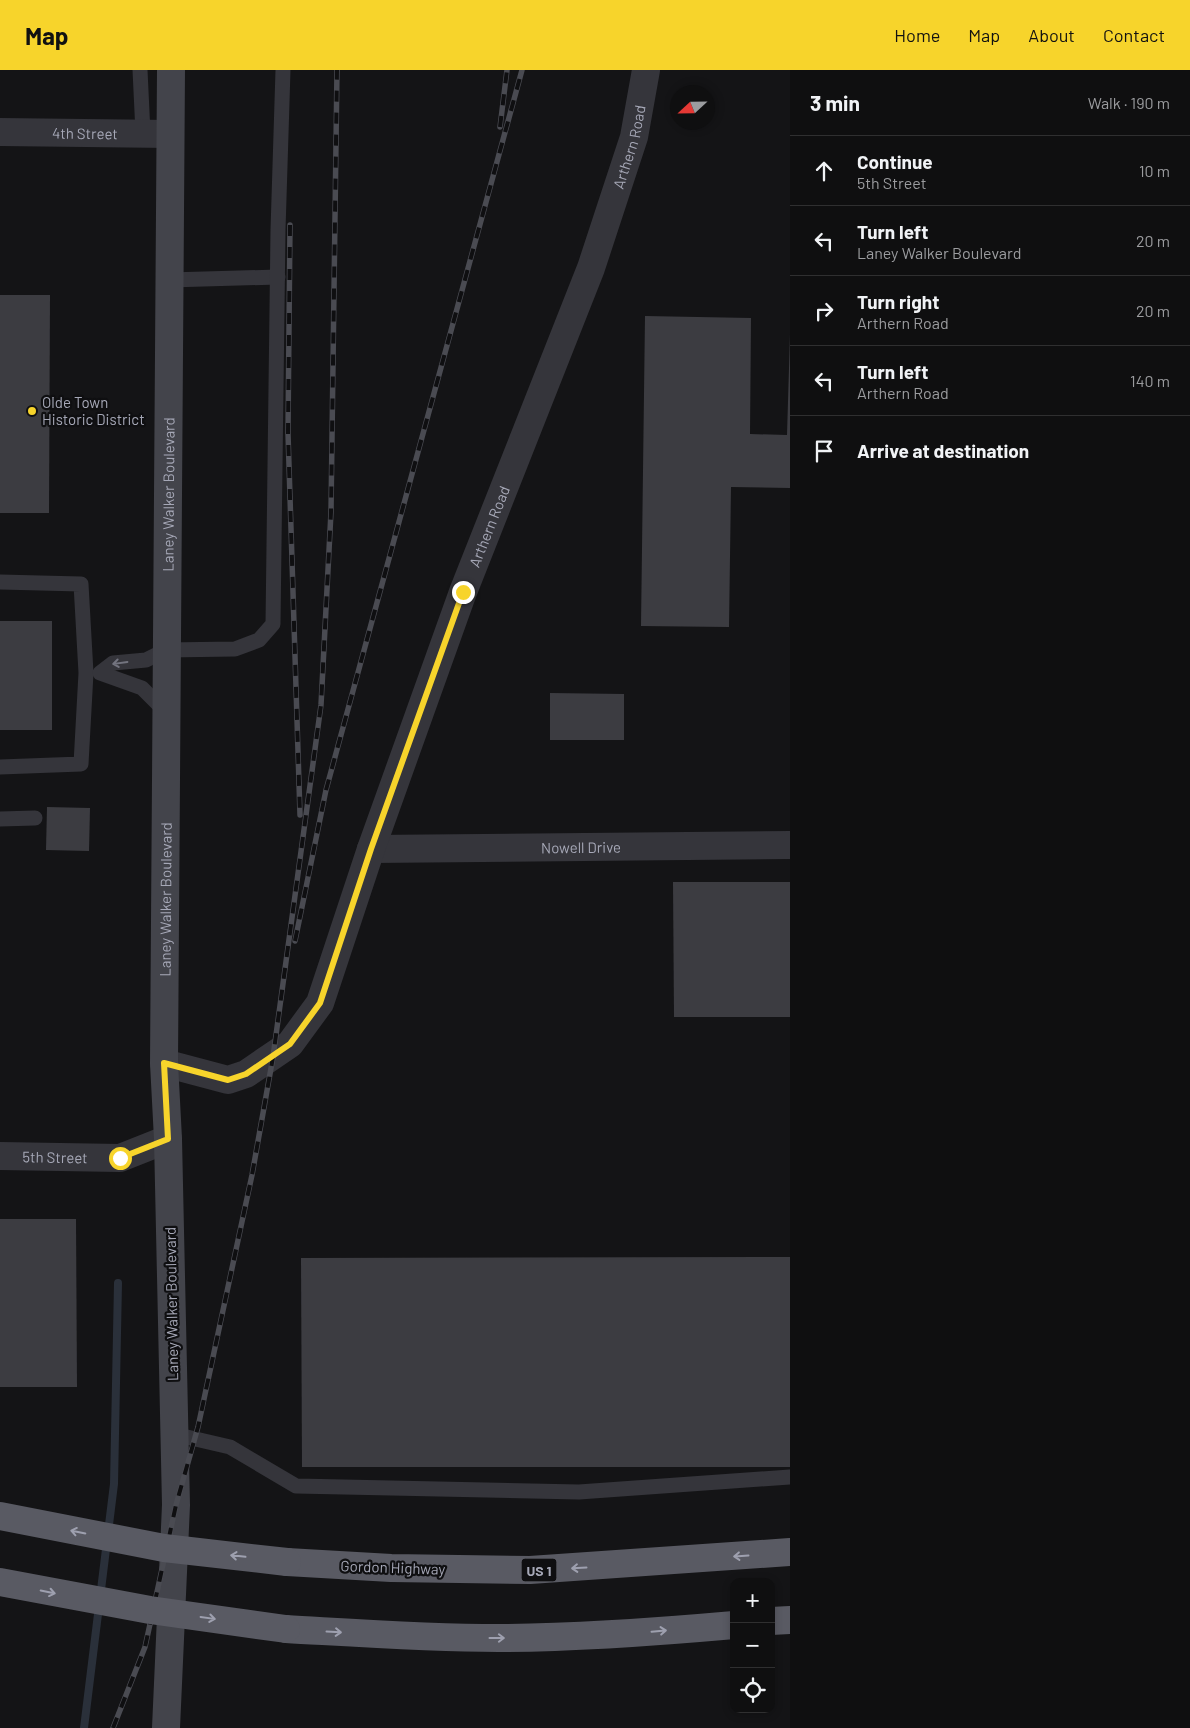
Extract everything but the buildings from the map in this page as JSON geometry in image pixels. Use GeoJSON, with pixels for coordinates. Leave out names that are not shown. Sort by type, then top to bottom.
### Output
{"type":"FeatureCollection","features":[{"type":"Feature","properties":{"kind":"highway","name":"Gordon Highway"},"geometry":{"type":"LineString","coordinates":[[0,1516],[164,1548],[287,1562],[390,1568],[530,1570],[790,1552]]}},
{"type":"Feature","properties":{"kind":"highway"},"geometry":{"type":"LineString","coordinates":[[0,1582],[141,1608],[286,1629],[407,1636],[499,1638],[638,1633],[730,1625]]}},
{"type":"Feature","properties":{"kind":"highway"},"geometry":{"type":"LineString","coordinates":[[775,1621],[790,1620]]}},
{"type":"Feature","properties":{"kind":"main road","name":"Laney Walker Boulevard"},"geometry":{"type":"LineString","coordinates":[[166,1728],[176,1505],[168,1139],[164,1063],[169,280],[157,133],[171,70]]}},
{"type":"Feature","properties":{"kind":"street","name":"Arthern Road"},"geometry":{"type":"LineString","coordinates":[[164,1063],[228,1080],[246,1074],[290,1044],[320,1003],[371,849],[463,592],[591,268],[634,136],[646,70]]}},
{"type":"Feature","properties":{"kind":"street","name":"4th Street"},"geometry":{"type":"LineString","coordinates":[[0,132],[157,133]]}},
{"type":"Feature","properties":{"kind":"street","name":"Nowell Drive"},"geometry":{"type":"LineString","coordinates":[[371,849],[790,845]]}},
{"type":"Feature","properties":{"kind":"street","name":"5th Street"},"geometry":{"type":"LineString","coordinates":[[0,1156],[120,1158],[168,1139]]}},
{"type":"Feature","properties":{"kind":"lane"},"geometry":{"type":"LineString","coordinates":[[140,70],[157,133]]}},
{"type":"Feature","properties":{"kind":"lane"},"geometry":{"type":"LineString","coordinates":[[93,673],[112,663],[146,660],[166,650],[235,649],[259,640],[273,624],[283,70]]}},
{"type":"Feature","properties":{"kind":"lane"},"geometry":{"type":"LineString","coordinates":[[169,280],[278,277]]}},
{"type":"Feature","properties":{"kind":"lane"},"geometry":{"type":"LineString","coordinates":[[0,582],[81,584],[93,673],[81,764],[0,767]]}},
{"type":"Feature","properties":{"kind":"lane"},"geometry":{"type":"LineString","coordinates":[[93,673],[142,688],[166,712]]}},
{"type":"Feature","properties":{"kind":"lane"},"geometry":{"type":"LineString","coordinates":[[0,820],[35,818]]}},
{"type":"Feature","properties":{"kind":"lane"},"geometry":{"type":"LineString","coordinates":[[174,1434],[230,1446],[296,1486],[579,1492],[790,1477]]}},
{"type":"Feature","properties":{"kind":"waterway"},"geometry":{"type":"LineString","coordinates":[[84,1728],[114,1484],[118,1283]]}},
{"type":"Feature","properties":{"kind":"railway"},"geometry":{"type":"LineString","coordinates":[[113,1728],[145,1647],[176,1505],[198,1427],[252,1175],[273,1057],[321,705],[331,512],[337,70]]}},
{"type":"Feature","properties":{"kind":"railway"},"geometry":{"type":"LineString","coordinates":[[500,127],[507,70]]}},
{"type":"Feature","properties":{"kind":"railway"},"geometry":{"type":"LineString","coordinates":[[295,941],[326,790],[522,70]]}},
{"type":"Feature","properties":{"kind":"railway"},"geometry":{"type":"LineString","coordinates":[[290,225],[288,433],[300,815]]}},
{"type":"Feature","properties":{"kind":"place","name":"Olde Town Historic District"},"geometry":{"type":"Point","coordinates":[32,411]}},
{"type":"Feature","properties":{"kind":"route"},"geometry":{"type":"LineString","coordinates":[[120,1158],[168,1139],[164,1063],[228,1080],[246,1074],[290,1044],[320,1003],[371,849],[463,592]]}}]}
